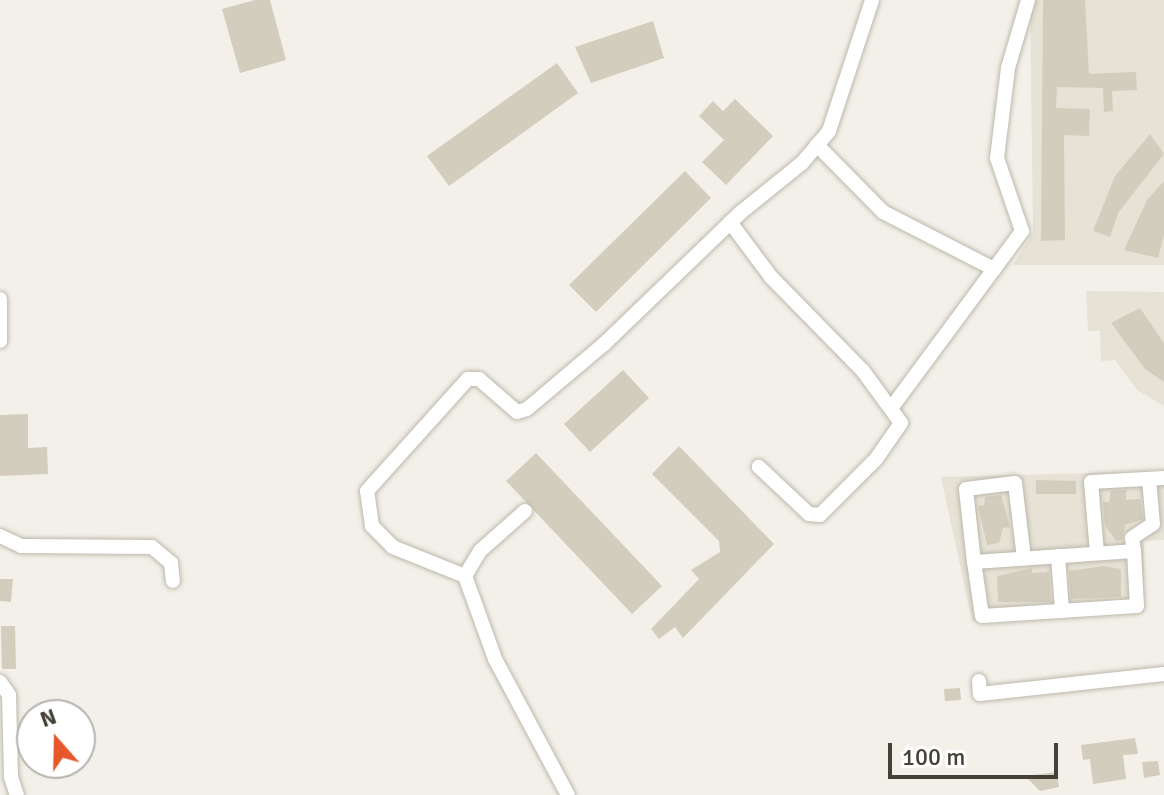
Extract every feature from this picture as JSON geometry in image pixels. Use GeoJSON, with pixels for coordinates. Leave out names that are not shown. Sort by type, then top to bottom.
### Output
{"type":"FeatureCollection","features":[{"type":"Feature","properties":{"kind":"street"},"geometry":{"type":"LineString","coordinates":[[568,795],[558,784],[495,659],[465,576],[393,547],[372,526],[367,491],[468,379],[479,379],[517,412],[527,409],[604,344],[730,222],[817,145],[844,96],[872,0]]}},
{"type":"Feature","properties":{"kind":"street"},"geometry":{"type":"LineString","coordinates":[[892,407],[1022,231],[997,158],[997,134],[1008,68],[1028,0]]}},
{"type":"Feature","properties":{"kind":"street"},"geometry":{"type":"LineString","coordinates":[[817,145],[883,212],[994,269]]}},
{"type":"Feature","properties":{"kind":"street"},"geometry":{"type":"LineString","coordinates":[[730,222],[771,277],[834,339],[892,407],[901,423],[876,459],[820,515],[809,514],[759,467]]}},
{"type":"Feature","properties":{"kind":"street"},"geometry":{"type":"LineString","coordinates":[[0,299],[0,341]]}},
{"type":"Feature","properties":{"kind":"street"},"geometry":{"type":"LineString","coordinates":[[1024,558],[1015,483],[966,489],[982,616],[1137,606],[1132,538],[1157,529],[1157,485],[1091,482],[1097,553]]}},
{"type":"Feature","properties":{"kind":"street"},"geometry":{"type":"LineString","coordinates":[[465,576],[480,551],[525,511]]}},
{"type":"Feature","properties":{"kind":"street"},"geometry":{"type":"LineString","coordinates":[[0,536],[21,546],[152,547],[171,563],[173,581]]}},
{"type":"Feature","properties":{"kind":"street"},"geometry":{"type":"LineString","coordinates":[[974,562],[1134,551]]}},
{"type":"Feature","properties":{"kind":"street"},"geometry":{"type":"LineString","coordinates":[[1058,556],[1062,611]]}},
{"type":"Feature","properties":{"kind":"street"},"geometry":{"type":"LineString","coordinates":[[979,681],[980,694],[1164,674]]}},
{"type":"Feature","properties":{"kind":"street"},"geometry":{"type":"LineString","coordinates":[[0,682],[9,695],[11,777],[17,795]]}},
{"type":"Feature","properties":{"kind":"shaded area"},"geometry":{"type":"Polygon","coordinates":[[[1030,0],[1164,0],[1164,265],[1013,265],[1033,232],[1030,0]]]}},
{"type":"Feature","properties":{"kind":"shaded area"},"geometry":{"type":"Polygon","coordinates":[[[1086,291],[1164,292],[1164,406],[1137,390],[1115,360],[1101,361],[1100,331],[1088,331],[1086,291]]]}},
{"type":"Feature","properties":{"kind":"shaded area"},"geometry":{"type":"Polygon","coordinates":[[[1164,471],[1164,540],[1144,541],[1144,612],[972,621],[941,477],[1164,471]]]}},
{"type":"Feature","properties":{"kind":"building"},"geometry":{"type":"Polygon","coordinates":[[[255,0],[270,0],[286,60],[240,73],[222,9],[255,0]]]}},
{"type":"Feature","properties":{"kind":"building"},"geometry":{"type":"Polygon","coordinates":[[[1043,0],[1085,0],[1089,74],[1136,72],[1137,90],[1112,91],[1113,111],[1104,112],[1103,88],[1057,87],[1056,108],[1090,109],[1089,136],[1064,135],[1065,240],[1041,241],[1043,0]]]}},
{"type":"Feature","properties":{"kind":"building"},"geometry":{"type":"Polygon","coordinates":[[[653,21],[664,58],[591,83],[575,47],[653,21]]]}},
{"type":"Feature","properties":{"kind":"building"},"geometry":{"type":"Polygon","coordinates":[[[557,63],[578,93],[449,186],[427,156],[557,63]]]}},
{"type":"Feature","properties":{"kind":"building"},"geometry":{"type":"Polygon","coordinates":[[[735,99],[773,136],[726,185],[702,162],[724,140],[699,116],[713,101],[723,111],[735,99]]]}},
{"type":"Feature","properties":{"kind":"building"},"geometry":{"type":"Polygon","coordinates":[[[1150,134],[1164,154],[1118,213],[1110,237],[1093,231],[1115,176],[1150,134]]]}},
{"type":"Feature","properties":{"kind":"building"},"geometry":{"type":"Polygon","coordinates":[[[685,171],[711,198],[596,312],[569,285],[685,171]]]}},
{"type":"Feature","properties":{"kind":"building"},"geometry":{"type":"Polygon","coordinates":[[[1164,181],[1164,235],[1158,258],[1124,250],[1147,200],[1164,181]]]}},
{"type":"Feature","properties":{"kind":"building"},"geometry":{"type":"Polygon","coordinates":[[[1140,308],[1164,343],[1164,382],[1145,369],[1111,323],[1140,308]]]}},
{"type":"Feature","properties":{"kind":"building"},"geometry":{"type":"Polygon","coordinates":[[[623,370],[649,398],[590,452],[564,424],[623,370]]]}},
{"type":"Feature","properties":{"kind":"building"},"geometry":{"type":"Polygon","coordinates":[[[28,414],[28,448],[47,447],[48,474],[0,476],[0,415],[28,414]]]}},
{"type":"Feature","properties":{"kind":"building"},"geometry":{"type":"Polygon","coordinates":[[[679,446],[774,544],[683,638],[675,627],[659,639],[651,629],[699,579],[691,570],[720,552],[719,541],[652,474],[679,446]]]}},
{"type":"Feature","properties":{"kind":"building"},"geometry":{"type":"Polygon","coordinates":[[[536,453],[662,586],[632,614],[506,481],[536,453]]]}},
{"type":"Feature","properties":{"kind":"building"},"geometry":{"type":"Polygon","coordinates":[[[1036,480],[1076,481],[1076,494],[1036,494],[1036,480]]]}},
{"type":"Feature","properties":{"kind":"building"},"geometry":{"type":"Polygon","coordinates":[[[1126,490],[1126,500],[1140,499],[1143,519],[1125,525],[1122,540],[1116,541],[1105,525],[1103,502],[1109,502],[1111,491],[1126,490]]]}},
{"type":"Feature","properties":{"kind":"building"},"geometry":{"type":"Polygon","coordinates":[[[1001,495],[1010,527],[1003,528],[999,543],[987,545],[978,506],[984,505],[985,497],[1001,495]]]}},
{"type":"Feature","properties":{"kind":"building"},"geometry":{"type":"Polygon","coordinates":[[[1104,566],[1121,569],[1121,597],[1071,599],[1069,571],[1104,566]]]}},
{"type":"Feature","properties":{"kind":"building"},"geometry":{"type":"Polygon","coordinates":[[[1032,568],[1032,573],[1049,572],[1051,602],[998,602],[997,576],[1032,568]]]}},
{"type":"Feature","properties":{"kind":"building"},"geometry":{"type":"Polygon","coordinates":[[[0,579],[13,579],[11,602],[0,601],[0,579]]]}},
{"type":"Feature","properties":{"kind":"building"},"geometry":{"type":"Polygon","coordinates":[[[1,626],[15,626],[16,669],[2,669],[1,626]]]}},
{"type":"Feature","properties":{"kind":"building"},"geometry":{"type":"Polygon","coordinates":[[[960,688],[961,700],[945,701],[944,689],[960,688]]]}},
{"type":"Feature","properties":{"kind":"building"},"geometry":{"type":"Polygon","coordinates":[[[1135,738],[1138,754],[1123,755],[1126,779],[1093,784],[1090,759],[1083,760],[1081,745],[1135,738]]]}},
{"type":"Feature","properties":{"kind":"building"},"geometry":{"type":"Polygon","coordinates":[[[1158,761],[1160,775],[1144,778],[1142,762],[1158,761]]]}},
{"type":"Feature","properties":{"kind":"building"},"geometry":{"type":"Polygon","coordinates":[[[1057,772],[1059,787],[1040,791],[1025,776],[1057,772]]]}}]}
